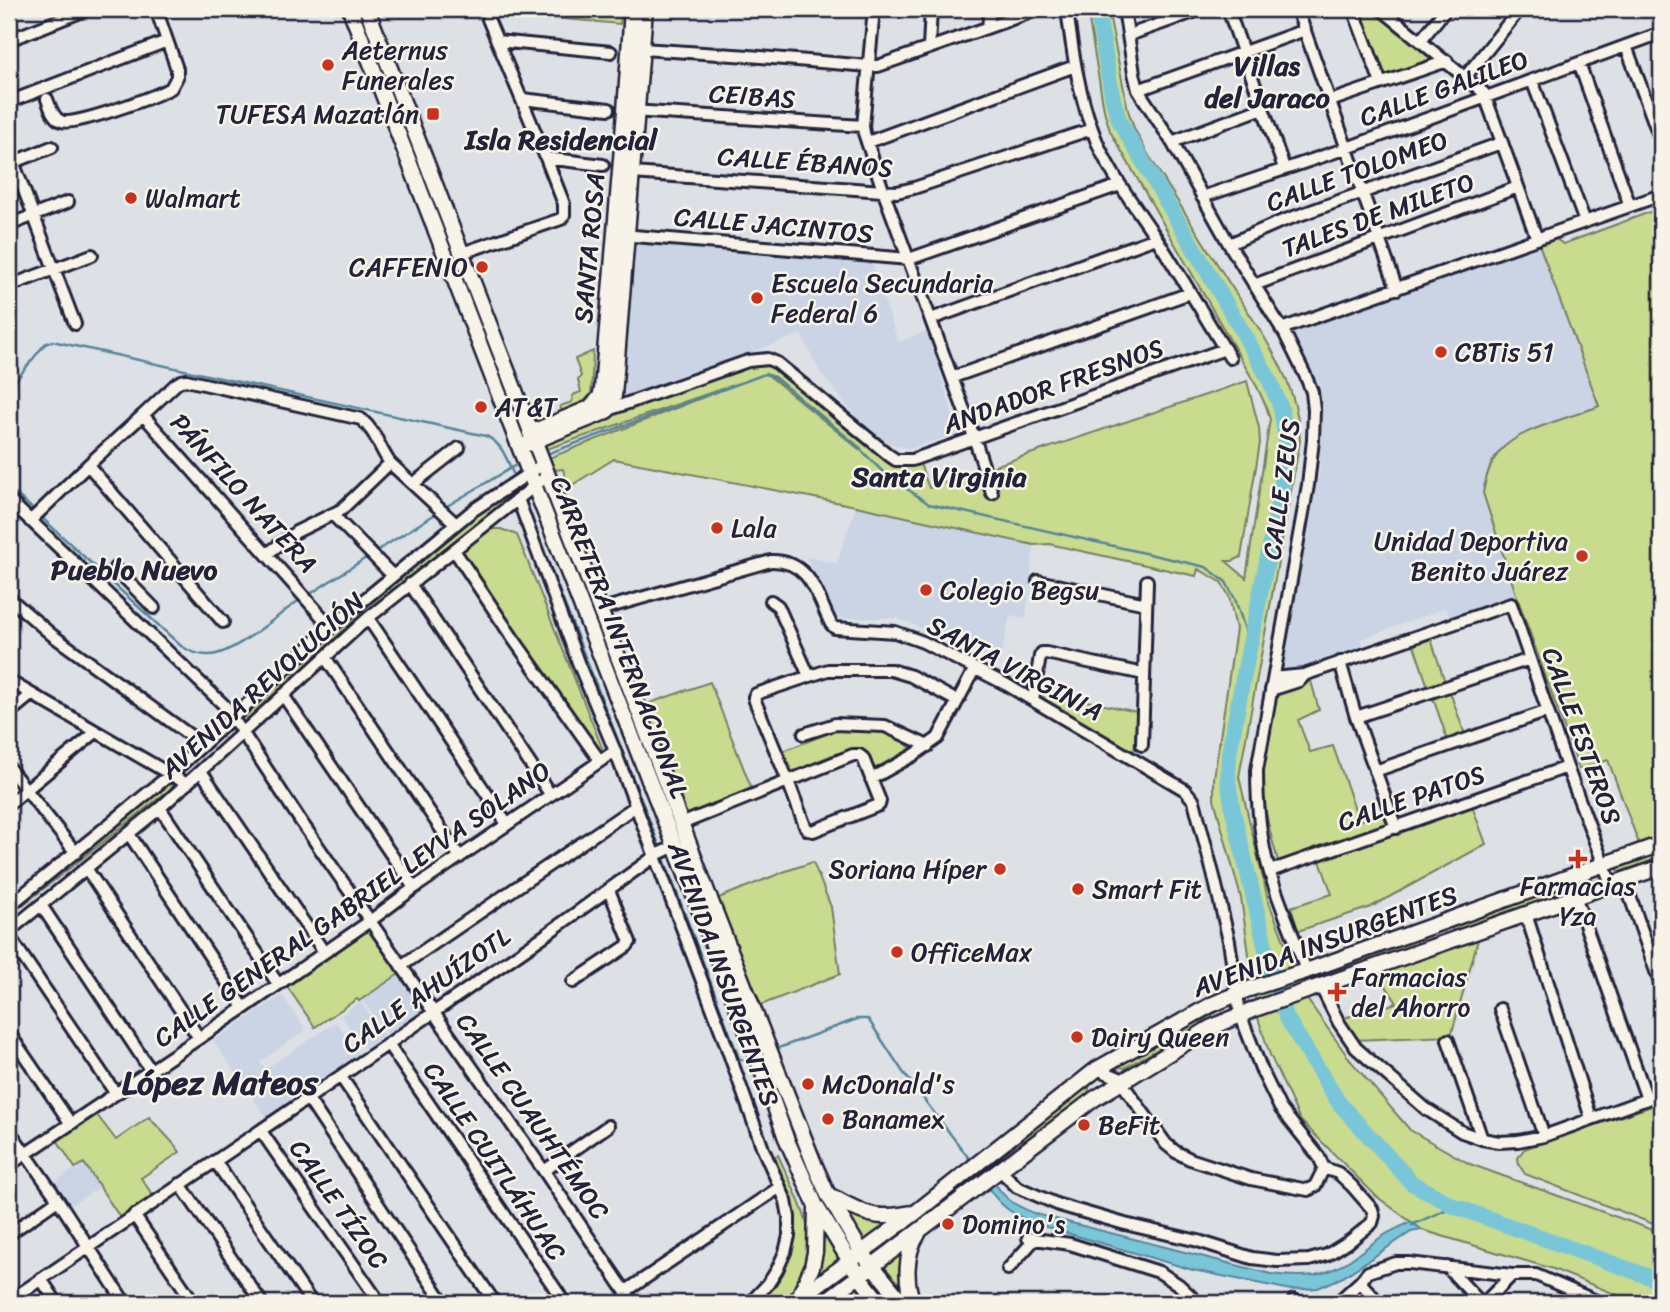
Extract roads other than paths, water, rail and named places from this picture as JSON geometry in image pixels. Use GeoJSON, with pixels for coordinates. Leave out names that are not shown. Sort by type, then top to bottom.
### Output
{"type":"FeatureCollection","features":[{"type":"Feature","properties":{"kind":"main road","name":"CARRETERA INTERNACIONAL"},"geometry":{"type":"LineString","coordinates":[[350,9],[417,180],[532,458],[599,610],[708,894],[767,1063],[828,1195],[862,1253],[903,1303]]}},
{"type":"Feature","properties":{"kind":"main road","name":"CARRETERA INTERNACIONAL"},"geometry":{"type":"LineString","coordinates":[[367,9],[461,253],[664,852],[760,1045]]}},
{"type":"Feature","properties":{"kind":"main road","name":"SANTA ROSA"},"geometry":{"type":"LineString","coordinates":[[621,235],[631,111],[632,9]]}},
{"type":"Feature","properties":{"kind":"main road"},"geometry":{"type":"LineString","coordinates":[[532,458],[596,417],[614,396],[621,235],[632,173],[631,111],[642,49],[645,9]]}},
{"type":"Feature","properties":{"kind":"main road"},"geometry":{"type":"LineString","coordinates":[[377,80],[397,85]]}},
{"type":"Feature","properties":{"kind":"main road"},"geometry":{"type":"LineString","coordinates":[[417,180],[431,174]]}},
{"type":"Feature","properties":{"kind":"main road","name":"AVENIDA INSURGENTES"},"geometry":{"type":"LineString","coordinates":[[795,1302],[971,1170],[1097,1069],[1211,1005],[1661,844]]}},
{"type":"Feature","properties":{"kind":"main road","name":"AVENIDA INSURGENTES"},"geometry":{"type":"LineString","coordinates":[[823,1303],[1094,1099],[1210,1028],[1246,1012],[1661,867]]}},
{"type":"Feature","properties":{"kind":"main road"},"geometry":{"type":"LineString","coordinates":[[1442,922],[1449,942]]}},
{"type":"Feature","properties":{"kind":"main road","name":"CARRETERA INTERNACIONAL"},"geometry":{"type":"LineString","coordinates":[[767,1063],[786,1138],[816,1206],[859,1276],[880,1303]]}},
{"type":"Feature","properties":{"kind":"main road"},"geometry":{"type":"LineString","coordinates":[[786,1138],[801,1133]]}},
{"type":"Feature","properties":{"kind":"main road"},"geometry":{"type":"LineString","coordinates":[[1015,1133],[1027,1148]]}},
{"type":"Feature","properties":{"kind":"main road"},"geometry":{"type":"LineString","coordinates":[[828,1195],[873,1215],[884,1217],[915,1213]]}},
{"type":"Feature","properties":{"kind":"main road"},"geometry":{"type":"LineString","coordinates":[[795,1302],[812,1267],[816,1206]]}},
{"type":"Feature","properties":{"kind":"main road"},"geometry":{"type":"LineString","coordinates":[[913,1303],[908,1259],[912,1242],[921,1230]]}},
{"type":"Feature","properties":{"kind":"street"},"geometry":{"type":"LineString","coordinates":[[9,40],[88,9]]}},
{"type":"Feature","properties":{"kind":"street"},"geometry":{"type":"LineString","coordinates":[[47,99],[58,120],[67,123],[95,116],[171,88],[177,77],[177,69],[156,9]]}},
{"type":"Feature","properties":{"kind":"street"},"geometry":{"type":"LineString","coordinates":[[874,9],[863,126],[884,193],[913,258],[931,319],[992,493]]}},
{"type":"Feature","properties":{"kind":"street"},"geometry":{"type":"LineString","coordinates":[[929,47],[931,9]]}},
{"type":"Feature","properties":{"kind":"street"},"geometry":{"type":"LineString","coordinates":[[988,27],[990,9]]}},
{"type":"Feature","properties":{"kind":"street"},"geometry":{"type":"LineString","coordinates":[[642,49],[878,66],[1040,9]]}},
{"type":"Feature","properties":{"kind":"street"},"geometry":{"type":"LineString","coordinates":[[953,377],[1190,293],[1120,185],[1091,129],[1075,66],[1067,9]]}},
{"type":"Feature","properties":{"kind":"street","name":"CALLE ZEUS"},"geometry":{"type":"LineString","coordinates":[[1124,9],[1138,90],[1172,142],[1229,244],[1281,329],[1312,392],[1314,410],[1308,485],[1257,769],[1257,808],[1270,871],[1306,971]]}},
{"type":"Feature","properties":{"kind":"street"},"geometry":{"type":"LineString","coordinates":[[1129,35],[1202,9]]}},
{"type":"Feature","properties":{"kind":"street"},"geometry":{"type":"LineString","coordinates":[[1228,9],[1284,168]]}},
{"type":"Feature","properties":{"kind":"street"},"geometry":{"type":"LineString","coordinates":[[1297,9],[1397,289]]}},
{"type":"Feature","properties":{"kind":"street"},"geometry":{"type":"LineString","coordinates":[[1353,9],[1381,83]]}},
{"type":"Feature","properties":{"kind":"street"},"geometry":{"type":"LineString","coordinates":[[1381,9],[1484,93],[1537,239]]}},
{"type":"Feature","properties":{"kind":"street"},"geometry":{"type":"LineString","coordinates":[[1421,40],[1446,9]]}},
{"type":"Feature","properties":{"kind":"street"},"geometry":{"type":"LineString","coordinates":[[1466,76],[1518,11],[1531,9]]}},
{"type":"Feature","properties":{"kind":"street"},"geometry":{"type":"LineString","coordinates":[[461,253],[561,219],[564,215],[564,204],[488,19]]}},
{"type":"Feature","properties":{"kind":"street"},"geometry":{"type":"LineString","coordinates":[[1138,90],[1305,30]]}},
{"type":"Feature","properties":{"kind":"street","name":"CALLE GALILEO"},"geometry":{"type":"LineString","coordinates":[[1202,197],[1347,148],[1661,33]]}},
{"type":"Feature","properties":{"kind":"street"},"geometry":{"type":"LineString","coordinates":[[9,102],[167,41]]}},
{"type":"Feature","properties":{"kind":"street"},"geometry":{"type":"LineString","coordinates":[[497,41],[611,52]]}},
{"type":"Feature","properties":{"kind":"street"},"geometry":{"type":"LineString","coordinates":[[1626,46],[1661,141]]}},
{"type":"Feature","properties":{"kind":"street"},"geometry":{"type":"LineString","coordinates":[[1330,101],[1447,61]]}},
{"type":"Feature","properties":{"kind":"street"},"geometry":{"type":"LineString","coordinates":[[1579,63],[1629,206]]}},
{"type":"Feature","properties":{"kind":"street"},"geometry":{"type":"LineString","coordinates":[[868,142],[1075,66]]}},
{"type":"Feature","properties":{"kind":"street"},"geometry":{"type":"LineString","coordinates":[[1532,80],[1585,222]]}},
{"type":"Feature","properties":{"kind":"street"},"geometry":{"type":"LineString","coordinates":[[522,99],[609,109]]}},
{"type":"Feature","properties":{"kind":"street"},"geometry":{"type":"LineString","coordinates":[[1172,142],[1263,108]]}},
{"type":"Feature","properties":{"kind":"street","name":"CEIBAS"},"geometry":{"type":"LineString","coordinates":[[631,111],[863,126]]}},
{"type":"Feature","properties":{"kind":"street","name":"CALLE ÉBANOS"},"geometry":{"type":"LineString","coordinates":[[632,173],[897,192],[1091,129]]}},
{"type":"Feature","properties":{"kind":"street","name":"CALLE TOLOMEO"},"geometry":{"type":"LineString","coordinates":[[1229,244],[1280,222],[1501,143]]}},
{"type":"Feature","properties":{"kind":"street"},"geometry":{"type":"LineString","coordinates":[[52,147],[10,159],[75,324]]}},
{"type":"Feature","properties":{"kind":"street"},"geometry":{"type":"LineString","coordinates":[[546,158],[603,165]]}},
{"type":"Feature","properties":{"kind":"street"},"geometry":{"type":"LineString","coordinates":[[913,258],[1120,185]]}},
{"type":"Feature","properties":{"kind":"street","name":"TALES DE MILETO"},"geometry":{"type":"LineString","coordinates":[[1254,285],[1518,187]]}},
{"type":"Feature","properties":{"kind":"street"},"geometry":{"type":"LineString","coordinates":[[1281,329],[1661,195]]}},
{"type":"Feature","properties":{"kind":"street"},"geometry":{"type":"LineString","coordinates":[[9,225],[68,202]]}},
{"type":"Feature","properties":{"kind":"street","name":"CALLE JACINTOS"},"geometry":{"type":"LineString","coordinates":[[621,235],[913,258]]}},
{"type":"Feature","properties":{"kind":"street"},"geometry":{"type":"LineString","coordinates":[[931,319],[1156,238]]}},
{"type":"Feature","properties":{"kind":"street"},"geometry":{"type":"LineString","coordinates":[[9,286],[92,255]]}},
{"type":"Feature","properties":{"kind":"street","name":"ANDADOR FRESNOS"},"geometry":{"type":"LineString","coordinates":[[602,407],[748,361],[768,359],[777,363],[896,460],[912,460],[1227,353],[1190,293]]}},
{"type":"Feature","properties":{"kind":"street"},"geometry":{"type":"LineString","coordinates":[[143,415],[181,381],[186,380],[361,419],[374,432],[390,463],[456,524]]}},
{"type":"Feature","properties":{"kind":"street","name":"PÁNFILO NATERA"},"geometry":{"type":"LineString","coordinates":[[36,515],[143,415],[331,627]]}},
{"type":"Feature","properties":{"kind":"street"},"geometry":{"type":"LineString","coordinates":[[413,484],[459,448]]}},
{"type":"Feature","properties":{"kind":"street","name":"AVENIDA REVOLUCIÓN"},"geometry":{"type":"LineString","coordinates":[[9,933],[160,808],[368,618],[518,499],[532,458]]}},
{"type":"Feature","properties":{"kind":"street","name":"AVENIDA REVOLUCIÓN"},"geometry":{"type":"LineString","coordinates":[[9,906],[171,774],[331,627],[532,458]]}},
{"type":"Feature","properties":{"kind":"street"},"geometry":{"type":"LineString","coordinates":[[267,554],[296,532],[333,515],[348,504],[390,463]]}},
{"type":"Feature","properties":{"kind":"street"},"geometry":{"type":"LineString","coordinates":[[88,465],[223,622]]}},
{"type":"Feature","properties":{"kind":"street","name":"AVENIDA INSURGENTES"},"geometry":{"type":"LineString","coordinates":[[518,499],[579,665],[636,806],[664,852],[721,1031],[763,1149],[786,1201],[789,1236],[785,1252],[768,1284],[750,1303]]}},
{"type":"Feature","properties":{"kind":"street","name":"CALLE CUAUHTÉMOC"},"geometry":{"type":"LineString","coordinates":[[9,500],[36,515],[123,608],[220,700],[633,1303]]}},
{"type":"Feature","properties":{"kind":"street"},"geometry":{"type":"LineString","coordinates":[[333,515],[393,576]]}},
{"type":"Feature","properties":{"kind":"street"},"geometry":{"type":"LineString","coordinates":[[454,550],[600,761]]}},
{"type":"Feature","properties":{"kind":"street","name":"SANTA VIRGINIA"},"geometry":{"type":"LineString","coordinates":[[599,610],[771,561],[785,560],[796,565],[809,577],[835,628],[895,632],[923,642],[1033,700],[1185,790],[1196,808],[1262,1071],[1280,1108],[1319,1157],[1324,1168]]}},
{"type":"Feature","properties":{"kind":"street"},"geometry":{"type":"LineString","coordinates":[[115,568],[154,608]]}},
{"type":"Feature","properties":{"kind":"street"},"geometry":{"type":"LineString","coordinates":[[1038,581],[1146,604]]}},
{"type":"Feature","properties":{"kind":"street"},"geometry":{"type":"LineString","coordinates":[[1142,745],[1147,581]]}},
{"type":"Feature","properties":{"kind":"street"},"geometry":{"type":"LineString","coordinates":[[410,584],[550,794]]}},
{"type":"Feature","properties":{"kind":"street"},"geometry":{"type":"LineString","coordinates":[[123,608],[138,591]]}},
{"type":"Feature","properties":{"kind":"street"},"geometry":{"type":"LineString","coordinates":[[9,598],[52,635],[203,745]]}},
{"type":"Feature","properties":{"kind":"street"},"geometry":{"type":"LineString","coordinates":[[771,601],[778,607],[809,676]]}},
{"type":"Feature","properties":{"kind":"street","name":"CALLE ESTEROS"},"geometry":{"type":"LineString","coordinates":[[1340,662],[1511,604],[1567,768],[1604,865],[1618,882],[1661,986]]}},
{"type":"Feature","properties":{"kind":"street"},"geometry":{"type":"LineString","coordinates":[[368,618],[507,824]]}},
{"type":"Feature","properties":{"kind":"street"},"geometry":{"type":"LineString","coordinates":[[1033,700],[1042,653],[1144,674]]}},
{"type":"Feature","properties":{"kind":"street"},"geometry":{"type":"LineString","coordinates":[[325,657],[460,857]]}},
{"type":"Feature","properties":{"kind":"street"},"geometry":{"type":"LineString","coordinates":[[1356,717],[1530,659]]}},
{"type":"Feature","properties":{"kind":"street"},"geometry":{"type":"LineString","coordinates":[[1272,684],[1299,681],[1304,675],[1340,662],[1356,717],[1396,828]]}},
{"type":"Feature","properties":{"kind":"street"},"geometry":{"type":"LineString","coordinates":[[871,779],[937,738],[975,668]]}},
{"type":"Feature","properties":{"kind":"street"},"geometry":{"type":"LineString","coordinates":[[681,824],[788,781],[853,755],[863,758],[880,801],[879,805],[813,831],[808,830],[805,826],[788,781],[754,697],[757,694],[828,670],[840,669],[901,672],[957,701]]}},
{"type":"Feature","properties":{"kind":"street"},"geometry":{"type":"LineString","coordinates":[[9,681],[187,784]]}},
{"type":"Feature","properties":{"kind":"street"},"geometry":{"type":"LineString","coordinates":[[9,713],[31,695]]}},
{"type":"Feature","properties":{"kind":"street"},"geometry":{"type":"LineString","coordinates":[[283,695],[414,888]]}},
{"type":"Feature","properties":{"kind":"street"},"geometry":{"type":"LineString","coordinates":[[1376,771],[1548,711]]}},
{"type":"Feature","properties":{"kind":"street"},"geometry":{"type":"LineString","coordinates":[[804,734],[835,724],[885,726],[928,746]]}},
{"type":"Feature","properties":{"kind":"street"},"geometry":{"type":"LineString","coordinates":[[9,804],[96,732]]}},
{"type":"Feature","properties":{"kind":"street","name":"CALLE GENERAL GABRIEL LEYVA SOLANO"},"geometry":{"type":"LineString","coordinates":[[9,1165],[278,985],[414,888],[615,751]]}},
{"type":"Feature","properties":{"kind":"street"},"geometry":{"type":"LineString","coordinates":[[9,768],[76,853]]}},
{"type":"Feature","properties":{"kind":"street","name":"CALLE PATOS"},"geometry":{"type":"LineString","coordinates":[[1270,871],[1567,768]]}},
{"type":"Feature","properties":{"kind":"street"},"geometry":{"type":"LineString","coordinates":[[201,771],[324,953]]}},
{"type":"Feature","properties":{"kind":"street"},"geometry":{"type":"LineString","coordinates":[[401,966],[636,806]]}},
{"type":"Feature","properties":{"kind":"street"},"geometry":{"type":"LineString","coordinates":[[160,808],[278,985]]}},
{"type":"Feature","properties":{"kind":"street"},"geometry":{"type":"LineString","coordinates":[[129,834],[244,1008]]}},
{"type":"Feature","properties":{"kind":"street","name":"CALLE AHUÍZOTL"},"geometry":{"type":"LineString","coordinates":[[9,1301],[308,1100],[664,852]]}},
{"type":"Feature","properties":{"kind":"street"},"geometry":{"type":"LineString","coordinates":[[86,868],[199,1038]]}},
{"type":"Feature","properties":{"kind":"street"},"geometry":{"type":"LineString","coordinates":[[573,982],[629,942],[609,890]]}},
{"type":"Feature","properties":{"kind":"street"},"geometry":{"type":"LineString","coordinates":[[1575,896],[1647,1100]]}},
{"type":"Feature","properties":{"kind":"street"},"geometry":{"type":"LineString","coordinates":[[41,905],[151,1071]]}},
{"type":"Feature","properties":{"kind":"street"},"geometry":{"type":"LineString","coordinates":[[1526,914],[1591,1118]]}},
{"type":"Feature","properties":{"kind":"street"},"geometry":{"type":"LineString","coordinates":[[9,933],[116,1094]]}},
{"type":"Feature","properties":{"kind":"street"},"geometry":{"type":"LineString","coordinates":[[1315,988],[1356,1048],[1426,1109],[1462,1132],[1482,1139],[1499,1142],[1544,1136],[1661,1094]]}},
{"type":"Feature","properties":{"kind":"street"},"geometry":{"type":"LineString","coordinates":[[1500,1009],[1544,1136]]}},
{"type":"Feature","properties":{"kind":"street"},"geometry":{"type":"LineString","coordinates":[[9,1033],[71,1124]]}},
{"type":"Feature","properties":{"kind":"street"},"geometry":{"type":"LineString","coordinates":[[1448,1040],[1482,1139]]}},
{"type":"Feature","properties":{"kind":"street","name":"CALLE CUITLÁHUAC"},"geometry":{"type":"LineString","coordinates":[[388,1044],[565,1303]]}},
{"type":"Feature","properties":{"kind":"street"},"geometry":{"type":"LineString","coordinates":[[998,1171],[1017,1187],[1059,1205],[1252,1258],[1286,1261],[1309,1260],[1328,1255],[1372,1223],[1372,1209],[1338,1173],[1324,1168],[1315,1186],[1308,1190],[1251,1179],[1176,1152],[1166,1144],[1124,1086],[1124,1080],[1097,1069]]}},
{"type":"Feature","properties":{"kind":"street"},"geometry":{"type":"LineString","coordinates":[[341,1077],[495,1303]]}},
{"type":"Feature","properties":{"kind":"street"},"geometry":{"type":"LineString","coordinates":[[308,1100],[444,1303]]}},
{"type":"Feature","properties":{"kind":"street"},"geometry":{"type":"LineString","coordinates":[[544,1171],[608,1126]]}},
{"type":"Feature","properties":{"kind":"street"},"geometry":{"type":"LineString","coordinates":[[9,1130],[125,1303]]}},
{"type":"Feature","properties":{"kind":"street","name":"CALLE TÍZOC"},"geometry":{"type":"LineString","coordinates":[[261,1131],[380,1303]]}},
{"type":"Feature","properties":{"kind":"street"},"geometry":{"type":"LineString","coordinates":[[215,1161],[312,1303]]}},
{"type":"Feature","properties":{"kind":"street"},"geometry":{"type":"LineString","coordinates":[[180,1184],[262,1303]]}},
{"type":"Feature","properties":{"kind":"street"},"geometry":{"type":"LineString","coordinates":[[626,1291],[780,1187]]}},
{"type":"Feature","properties":{"kind":"street"},"geometry":{"type":"LineString","coordinates":[[9,1234],[58,1200]]}},
{"type":"Feature","properties":{"kind":"street"},"geometry":{"type":"LineString","coordinates":[[134,1215],[194,1303]]}},
{"type":"Feature","properties":{"kind":"street"},"geometry":{"type":"LineString","coordinates":[[1008,1269],[1031,1238],[1070,1244],[1159,1272],[1179,1285],[1198,1303]]}},
{"type":"Feature","properties":{"kind":"street"},"geometry":{"type":"LineString","coordinates":[[1337,1303],[1368,1272],[1396,1263],[1409,1263],[1512,1275],[1536,1275],[1601,1303]]}},
{"type":"Feature","properties":{"kind":"street"},"geometry":{"type":"LineString","coordinates":[[1447,1267],[1483,1303],[1512,1275]]}},
{"type":"Feature","properties":{"kind":"street"},"geometry":{"type":"LineString","coordinates":[[41,1279],[57,1303]]}},
{"type":"Feature","properties":{"kind":"street"},"geometry":{"type":"LineString","coordinates":[[1360,1282],[1379,1303]]}},
{"type":"Feature","properties":{"kind":"water"},"geometry":{"type":"Polygon","coordinates":[[[994,1182],[1012,1202],[1036,1214],[1277,1275],[1304,1276],[1325,1273],[1411,1222],[1422,1230],[1411,1232],[1343,1277],[1318,1288],[1291,1290],[1193,1270],[1036,1224],[1014,1213],[998,1200],[987,1186],[994,1182]]]}},
{"type":"Feature","properties":{"kind":"waterway"},"geometry":{"type":"LineString","coordinates":[[1097,9],[1113,100],[1120,122],[1241,329],[1269,379],[1281,408],[1286,442],[1281,492],[1229,754],[1228,780],[1268,958],[1286,1017],[1339,1103],[1412,1183],[1454,1206],[1661,1281]]}},
{"type":"Feature","properties":{"kind":"waterway"},"geometry":{"type":"LineString","coordinates":[[9,389],[45,344],[52,341],[486,436],[500,448],[514,476]]}},
{"type":"Feature","properties":{"kind":"waterway"},"geometry":{"type":"LineString","coordinates":[[544,455],[765,374],[774,377],[859,448],[884,473],[929,504],[1206,567],[1226,582],[1235,599],[1250,645]]}},
{"type":"Feature","properties":{"kind":"waterway"},"geometry":{"type":"LineString","coordinates":[[442,509],[521,463]]}},
{"type":"Feature","properties":{"kind":"waterway"},"geometry":{"type":"LineString","coordinates":[[9,488],[36,512]]}},
{"type":"Feature","properties":{"kind":"waterway"},"geometry":{"type":"LineString","coordinates":[[375,552],[437,513]]}},
{"type":"Feature","properties":{"kind":"waterway"},"geometry":{"type":"LineString","coordinates":[[41,517],[181,646],[190,651],[207,655],[229,649],[256,633],[301,599]]}},
{"type":"Feature","properties":{"kind":"waterway"},"geometry":{"type":"LineString","coordinates":[[533,524],[661,850]]}},
{"type":"Feature","properties":{"kind":"waterway"},"geometry":{"type":"LineString","coordinates":[[307,596],[369,556]]}},
{"type":"Feature","properties":{"kind":"waterway"},"geometry":{"type":"LineString","coordinates":[[663,856],[739,1058],[744,1061],[753,1058]]}},
{"type":"Feature","properties":{"kind":"waterway"},"geometry":{"type":"LineString","coordinates":[[776,1049],[857,1019],[868,1019],[903,1072],[971,1161]]}},
{"type":"Feature","properties":{"kind":"waterway"},"geometry":{"type":"LineString","coordinates":[[1412,1225],[1454,1206]]}},
{"type":"Feature","properties":{"kind":"place","name":"Aeternus Funerales"},"geometry":{"type":"Point","coordinates":[328,65]}},
{"type":"Feature","properties":{"kind":"place","name":"TUFESA Mazatlán"},"geometry":{"type":"Point","coordinates":[433,114]}},
{"type":"Feature","properties":{"kind":"place","name":"Walmart"},"geometry":{"type":"Point","coordinates":[131,198]}},
{"type":"Feature","properties":{"kind":"place","name":"CAFFENIO"},"geometry":{"type":"Point","coordinates":[482,267]}},
{"type":"Feature","properties":{"kind":"place","name":"Escuela Secundaria Federal 6"},"geometry":{"type":"Point","coordinates":[757,298]}},
{"type":"Feature","properties":{"kind":"place","name":"CBTis 51"},"geometry":{"type":"Point","coordinates":[1441,352]}},
{"type":"Feature","properties":{"kind":"place","name":"AT&T"},"geometry":{"type":"Point","coordinates":[481,407]}},
{"type":"Feature","properties":{"kind":"place","name":"Lala"},"geometry":{"type":"Point","coordinates":[717,528]}},
{"type":"Feature","properties":{"kind":"place","name":"Unidad Deportiva Benito Juárez"},"geometry":{"type":"Point","coordinates":[1582,556]}},
{"type":"Feature","properties":{"kind":"place","name":"Colegio Begsu"},"geometry":{"type":"Point","coordinates":[926,590]}},
{"type":"Feature","properties":{"kind":"place","name":"Farmacias Yza"},"geometry":{"type":"Point","coordinates":[1578,859]}},
{"type":"Feature","properties":{"kind":"place","name":"Soriana Híper"},"geometry":{"type":"Point","coordinates":[1000,869]}},
{"type":"Feature","properties":{"kind":"place","name":"Smart Fit"},"geometry":{"type":"Point","coordinates":[1078,889]}},
{"type":"Feature","properties":{"kind":"place","name":"OfficeMax"},"geometry":{"type":"Point","coordinates":[897,952]}},
{"type":"Feature","properties":{"kind":"place","name":"Farmacias del Ahorro"},"geometry":{"type":"Point","coordinates":[1337,992]}},
{"type":"Feature","properties":{"kind":"place","name":"Dairy Queen"},"geometry":{"type":"Point","coordinates":[1077,1037]}},
{"type":"Feature","properties":{"kind":"place","name":"McDonald's"},"geometry":{"type":"Point","coordinates":[808,1084]}},
{"type":"Feature","properties":{"kind":"place","name":"Banamex"},"geometry":{"type":"Point","coordinates":[828,1119]}},
{"type":"Feature","properties":{"kind":"place","name":"BeFit"},"geometry":{"type":"Point","coordinates":[1084,1125]}},
{"type":"Feature","properties":{"kind":"place","name":"Domino's"},"geometry":{"type":"Point","coordinates":[948,1224]}},
{"type":"Feature","properties":{"kind":"district","name":"Villas del Jaraco"},"geometry":{"type":"Point","coordinates":[1267,81]}},
{"type":"Feature","properties":{"kind":"district","name":"Isla Residencial"},"geometry":{"type":"Point","coordinates":[561,139]}},
{"type":"Feature","properties":{"kind":"district","name":"Santa Virginia"},"geometry":{"type":"Point","coordinates":[939,476]}},
{"type":"Feature","properties":{"kind":"district","name":"Pueblo Nuevo"},"geometry":{"type":"Point","coordinates":[134,569]}},
{"type":"Feature","properties":{"kind":"district","name":"López Mateos"},"geometry":{"type":"Point","coordinates":[220,1083]}}]}
